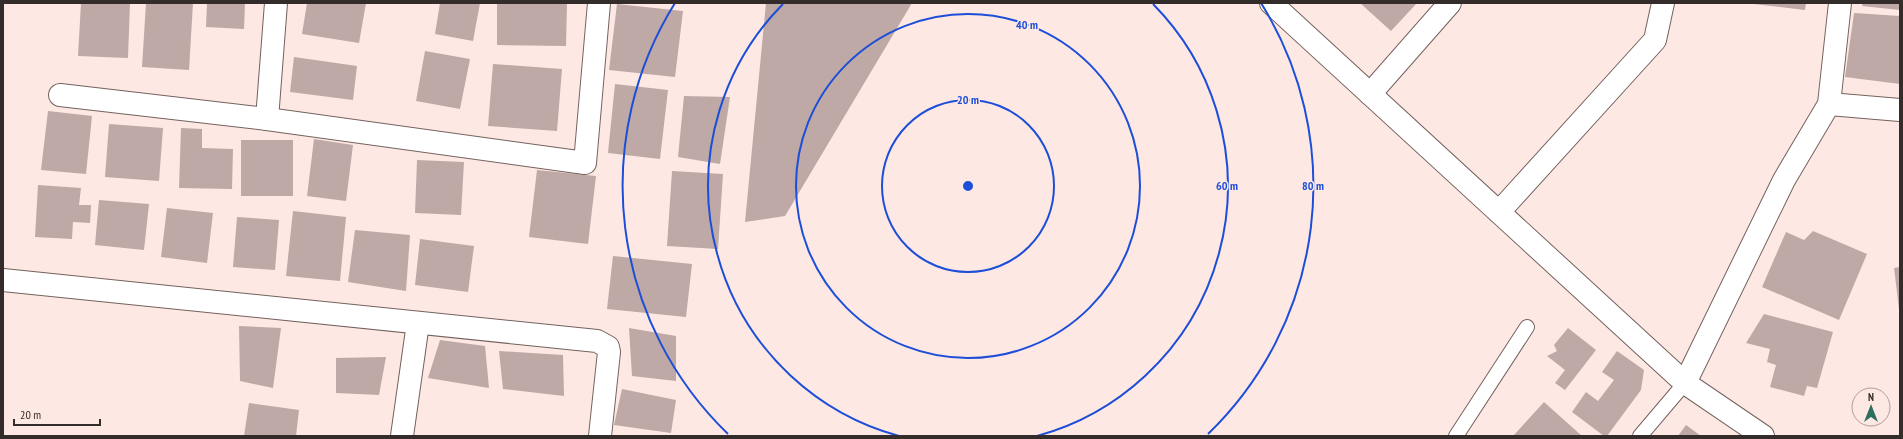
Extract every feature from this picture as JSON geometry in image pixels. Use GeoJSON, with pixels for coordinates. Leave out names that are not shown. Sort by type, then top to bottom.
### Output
{"type":"FeatureCollection","features":[{"type":"Feature","properties":{"kind":"street"},"geometry":{"type":"LineString","coordinates":[[266,119],[276,3]]}},
{"type":"Feature","properties":{"kind":"street"},"geometry":{"type":"LineString","coordinates":[[60,95],[266,119],[585,163],[598,3]]}},
{"type":"Feature","properties":{"kind":"street"},"geometry":{"type":"LineString","coordinates":[[1271,3],[1685,383],[1763,436]]}},
{"type":"Feature","properties":{"kind":"street"},"geometry":{"type":"LineString","coordinates":[[1370,94],[1450,3]]}},
{"type":"Feature","properties":{"kind":"street"},"geometry":{"type":"LineString","coordinates":[[1499,212],[1656,40],[1664,3]]}},
{"type":"Feature","properties":{"kind":"street"},"geometry":{"type":"LineString","coordinates":[[1685,383],[1784,180],[1829,104],[1840,3]]}},
{"type":"Feature","properties":{"kind":"street"},"geometry":{"type":"LineString","coordinates":[[1829,104],[1900,110]]}},
{"type":"Feature","properties":{"kind":"street"},"geometry":{"type":"LineString","coordinates":[[3,280],[597,341],[608,346],[610,352],[600,436]]}},
{"type":"Feature","properties":{"kind":"street"},"geometry":{"type":"LineString","coordinates":[[402,436],[418,323]]}},
{"type":"Feature","properties":{"kind":"lane"},"geometry":{"type":"LineString","coordinates":[[1456,436],[1527,327]]}},
{"type":"Feature","properties":{"kind":"lane"},"geometry":{"type":"LineString","coordinates":[[1640,436],[1685,383]]}},
{"type":"Feature","properties":{"kind":"building"},"geometry":{"type":"Polygon","coordinates":[[[81,3],[130,3],[128,58],[78,56],[81,3]]]}},
{"type":"Feature","properties":{"kind":"building"},"geometry":{"type":"Polygon","coordinates":[[[146,3],[193,3],[189,70],[142,67],[146,3]]]}},
{"type":"Feature","properties":{"kind":"building"},"geometry":{"type":"Polygon","coordinates":[[[207,3],[245,3],[244,29],[206,27],[207,3]]]}},
{"type":"Feature","properties":{"kind":"building"},"geometry":{"type":"Polygon","coordinates":[[[307,3],[366,3],[359,43],[302,34],[307,3]]]}},
{"type":"Feature","properties":{"kind":"building"},"geometry":{"type":"Polygon","coordinates":[[[440,3],[480,3],[473,41],[435,34],[440,3]]]}},
{"type":"Feature","properties":{"kind":"building"},"geometry":{"type":"Polygon","coordinates":[[[497,3],[567,3],[566,46],[497,45],[497,3]]]}},
{"type":"Feature","properties":{"kind":"building"},"geometry":{"type":"Polygon","coordinates":[[[766,3],[912,3],[785,216],[745,222],[766,3]]]}},
{"type":"Feature","properties":{"kind":"building"},"geometry":{"type":"Polygon","coordinates":[[[1360,3],[1417,3],[1391,31],[1360,3]]]}},
{"type":"Feature","properties":{"kind":"building"},"geometry":{"type":"Polygon","coordinates":[[[1745,3],[1806,3],[1805,10],[1745,3]]]}},
{"type":"Feature","properties":{"kind":"building"},"geometry":{"type":"Polygon","coordinates":[[[1863,3],[1900,3],[1900,10],[1862,6],[1863,3]]]}},
{"type":"Feature","properties":{"kind":"building"},"geometry":{"type":"Polygon","coordinates":[[[617,4],[683,11],[675,77],[609,70],[617,4]]]}},
{"type":"Feature","properties":{"kind":"building"},"geometry":{"type":"Polygon","coordinates":[[[1854,13],[1900,16],[1900,84],[1845,77],[1854,13]]]}},
{"type":"Feature","properties":{"kind":"building"},"geometry":{"type":"Polygon","coordinates":[[[425,51],[470,59],[460,109],[416,101],[425,51]]]}},
{"type":"Feature","properties":{"kind":"building"},"geometry":{"type":"Polygon","coordinates":[[[294,57],[357,66],[353,100],[290,92],[294,57]]]}},
{"type":"Feature","properties":{"kind":"building"},"geometry":{"type":"Polygon","coordinates":[[[493,64],[562,69],[557,131],[488,126],[493,64]]]}},
{"type":"Feature","properties":{"kind":"building"},"geometry":{"type":"Polygon","coordinates":[[[615,84],[668,90],[660,159],[608,153],[615,84]]]}},
{"type":"Feature","properties":{"kind":"building"},"geometry":{"type":"Polygon","coordinates":[[[684,96],[730,97],[720,164],[678,157],[684,96]]]}},
{"type":"Feature","properties":{"kind":"building"},"geometry":{"type":"Polygon","coordinates":[[[48,111],[92,116],[86,174],[41,170],[48,111]]]}},
{"type":"Feature","properties":{"kind":"building"},"geometry":{"type":"Polygon","coordinates":[[[109,124],[163,128],[159,181],[105,177],[109,124]]]}},
{"type":"Feature","properties":{"kind":"building"},"geometry":{"type":"Polygon","coordinates":[[[181,128],[202,129],[202,148],[233,149],[232,189],[179,188],[181,128]]]}},
{"type":"Feature","properties":{"kind":"building"},"geometry":{"type":"Polygon","coordinates":[[[314,139],[353,145],[346,201],[307,196],[314,139]]]}},
{"type":"Feature","properties":{"kind":"building"},"geometry":{"type":"Polygon","coordinates":[[[241,140],[293,140],[293,196],[241,196],[241,140]]]}},
{"type":"Feature","properties":{"kind":"building"},"geometry":{"type":"Polygon","coordinates":[[[417,160],[464,162],[461,215],[415,213],[417,160]]]}},
{"type":"Feature","properties":{"kind":"building"},"geometry":{"type":"Polygon","coordinates":[[[537,170],[596,176],[588,244],[529,237],[537,170]]]}},
{"type":"Feature","properties":{"kind":"building"},"geometry":{"type":"Polygon","coordinates":[[[672,171],[723,174],[718,249],[667,246],[672,171]]]}},
{"type":"Feature","properties":{"kind":"building"},"geometry":{"type":"Polygon","coordinates":[[[38,185],[81,188],[79,205],[91,205],[90,223],[73,222],[72,239],[35,237],[38,185]]]}},
{"type":"Feature","properties":{"kind":"building"},"geometry":{"type":"Polygon","coordinates":[[[99,200],[149,204],[144,250],[95,245],[99,200]]]}},
{"type":"Feature","properties":{"kind":"building"},"geometry":{"type":"Polygon","coordinates":[[[167,208],[213,213],[207,263],[161,257],[167,208]]]}},
{"type":"Feature","properties":{"kind":"building"},"geometry":{"type":"Polygon","coordinates":[[[293,211],[346,217],[340,281],[286,276],[293,211]]]}},
{"type":"Feature","properties":{"kind":"building"},"geometry":{"type":"Polygon","coordinates":[[[237,217],[279,220],[275,270],[233,267],[237,217]]]}},
{"type":"Feature","properties":{"kind":"building"},"geometry":{"type":"Polygon","coordinates":[[[355,230],[410,235],[406,291],[348,282],[355,230]]]}},
{"type":"Feature","properties":{"kind":"building"},"geometry":{"type":"Polygon","coordinates":[[[1813,231],[1867,254],[1839,320],[1762,287],[1786,232],[1804,240],[1813,231]]]}},
{"type":"Feature","properties":{"kind":"building"},"geometry":{"type":"Polygon","coordinates":[[[420,239],[474,246],[468,292],[415,285],[420,239]]]}},
{"type":"Feature","properties":{"kind":"building"},"geometry":{"type":"Polygon","coordinates":[[[613,256],[692,264],[686,317],[607,309],[613,256]]]}},
{"type":"Feature","properties":{"kind":"building"},"geometry":{"type":"Polygon","coordinates":[[[1900,267],[1900,309],[1899,309],[1894,268],[1900,267]]]}},
{"type":"Feature","properties":{"kind":"building"},"geometry":{"type":"Polygon","coordinates":[[[1764,314],[1833,332],[1817,388],[1807,386],[1804,396],[1770,387],[1776,365],[1767,362],[1770,349],[1746,343],[1764,314]]]}},
{"type":"Feature","properties":{"kind":"building"},"geometry":{"type":"Polygon","coordinates":[[[239,326],[281,328],[273,388],[240,381],[239,326]]]}},
{"type":"Feature","properties":{"kind":"building"},"geometry":{"type":"Polygon","coordinates":[[[629,328],[676,336],[676,381],[632,376],[629,328]]]}},
{"type":"Feature","properties":{"kind":"building"},"geometry":{"type":"Polygon","coordinates":[[[1568,328],[1596,350],[1565,390],[1555,383],[1565,370],[1547,356],[1557,351],[1554,345],[1568,328]]]}},
{"type":"Feature","properties":{"kind":"building"},"geometry":{"type":"Polygon","coordinates":[[[440,340],[485,346],[489,388],[428,378],[440,340]]]}},
{"type":"Feature","properties":{"kind":"building"},"geometry":{"type":"Polygon","coordinates":[[[499,351],[563,355],[564,396],[503,389],[499,351]]]}},
{"type":"Feature","properties":{"kind":"building"},"geometry":{"type":"Polygon","coordinates":[[[1617,351],[1644,370],[1641,390],[1607,436],[1604,436],[1572,412],[1586,392],[1598,401],[1614,380],[1602,372],[1617,351]]]}},
{"type":"Feature","properties":{"kind":"building"},"geometry":{"type":"Polygon","coordinates":[[[386,357],[379,395],[336,393],[336,358],[386,357]]]}},
{"type":"Feature","properties":{"kind":"building"},"geometry":{"type":"Polygon","coordinates":[[[622,389],[676,400],[671,433],[614,425],[622,389]]]}},
{"type":"Feature","properties":{"kind":"building"},"geometry":{"type":"Polygon","coordinates":[[[1544,402],[1582,436],[1515,436],[1514,435],[1544,402]]]}},
{"type":"Feature","properties":{"kind":"building"},"geometry":{"type":"Polygon","coordinates":[[[249,403],[299,410],[296,436],[244,436],[249,403]]]}},
{"type":"Feature","properties":{"kind":"building"},"geometry":{"type":"Polygon","coordinates":[[[1686,425],[1701,436],[1678,436],[1686,425]]]}}]}
